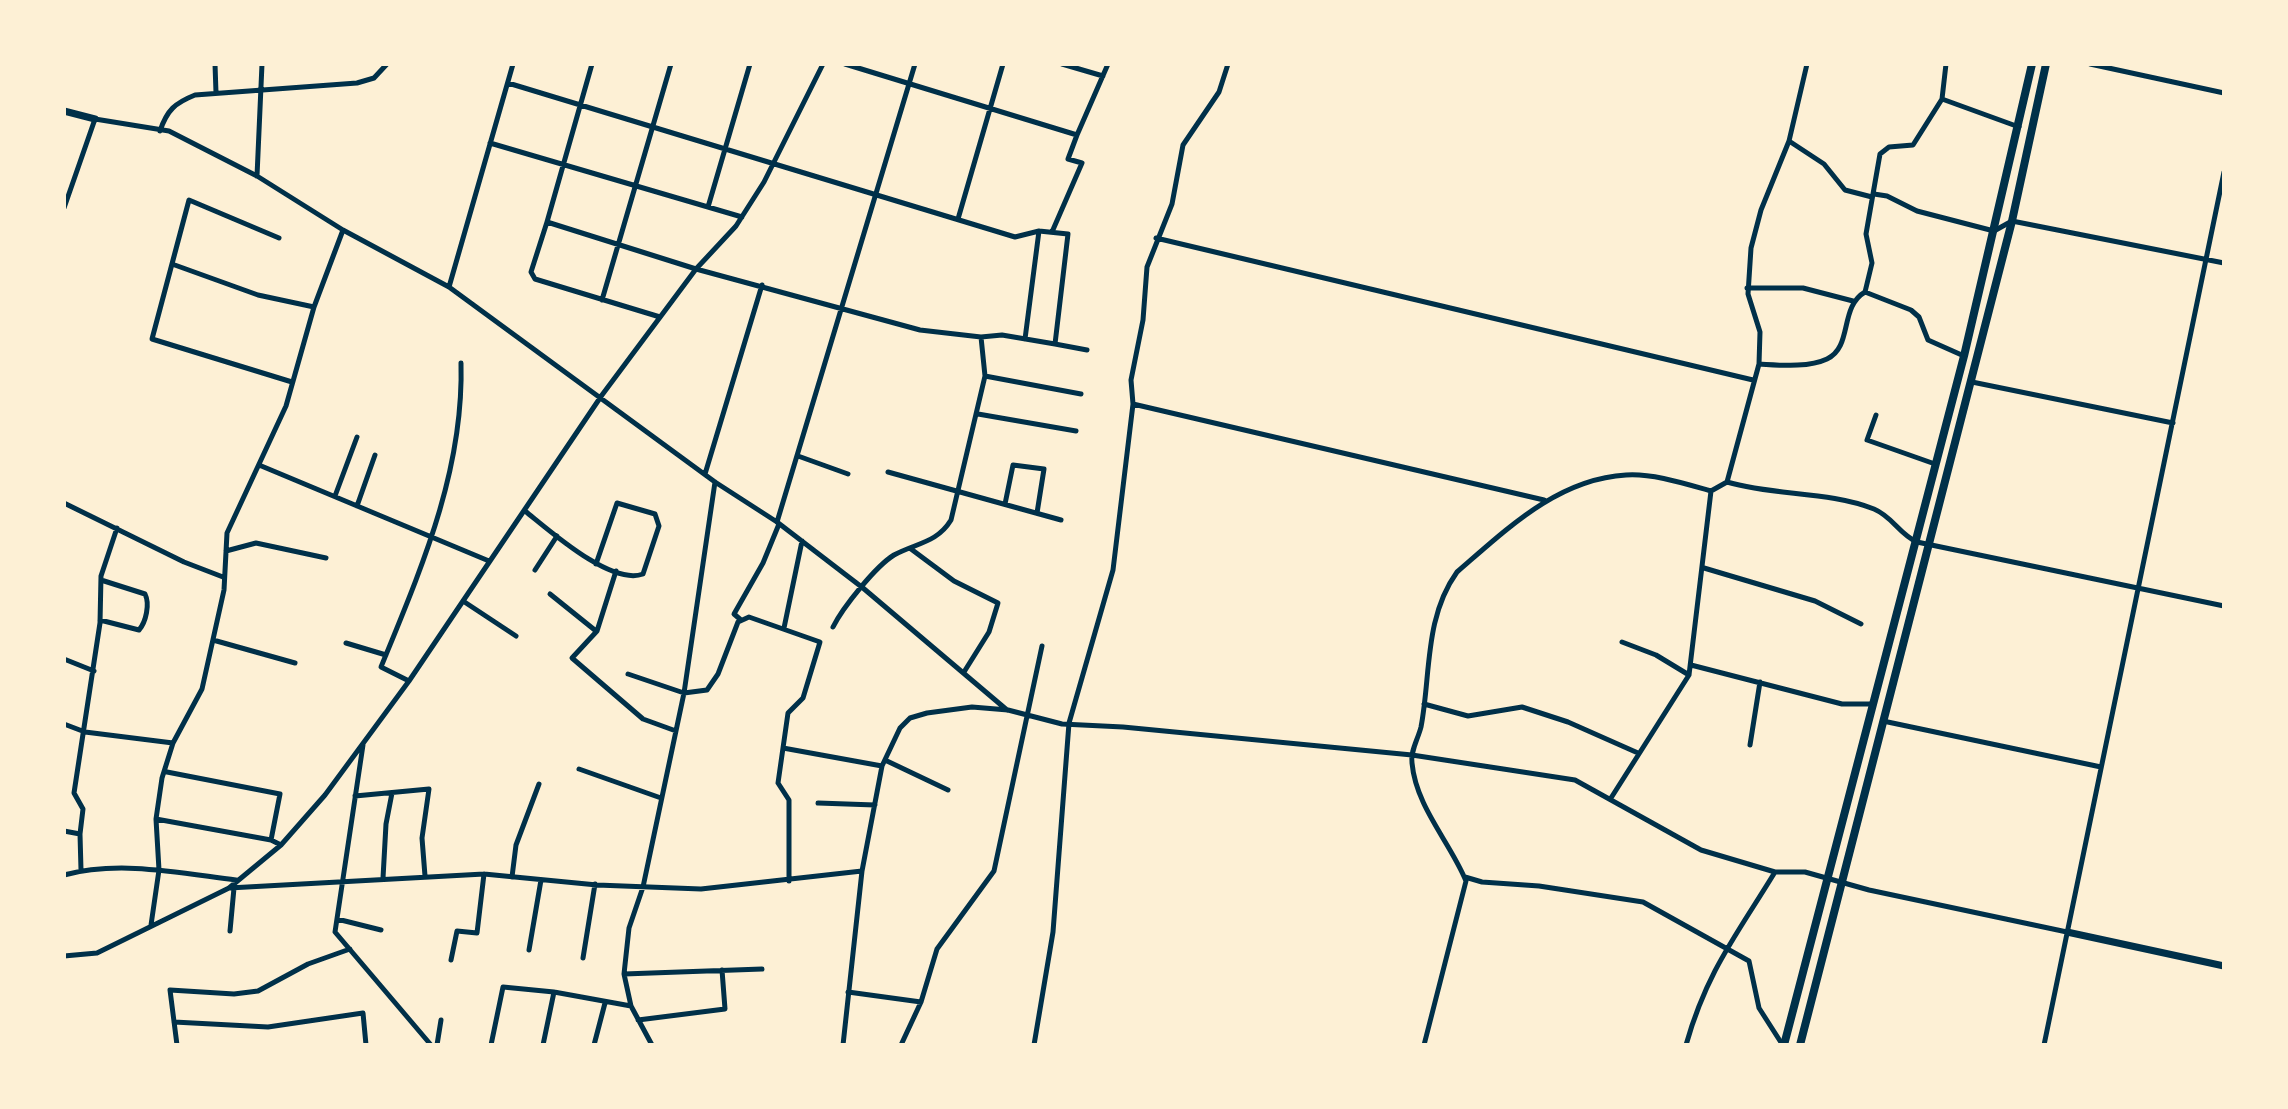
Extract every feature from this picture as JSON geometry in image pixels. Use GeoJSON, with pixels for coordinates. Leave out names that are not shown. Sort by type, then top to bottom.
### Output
{"type":"FeatureCollection","features":[{"type":"Feature","properties":{"kind":"main road"},"geometry":{"type":"LineString","coordinates":[[1783,1045],[1870,704],[1917,542],[2032,64]]}},
{"type":"Feature","properties":{"kind":"main road"},"geometry":{"type":"LineString","coordinates":[[1800,1045],[1972,382],[2012,221],[2046,64]]}},
{"type":"Feature","properties":{"kind":"street"},"geometry":{"type":"LineString","coordinates":[[215,64],[216,93]]}},
{"type":"Feature","properties":{"kind":"street"},"geometry":{"type":"LineString","coordinates":[[257,176],[262,64]]}},
{"type":"Feature","properties":{"kind":"street"},"geometry":{"type":"LineString","coordinates":[[160,131],[165,114],[176,103],[195,95],[357,83],[374,78],[387,64]]}},
{"type":"Feature","properties":{"kind":"street"},"geometry":{"type":"LineString","coordinates":[[449,287],[513,64]]}},
{"type":"Feature","properties":{"kind":"street"},"geometry":{"type":"LineString","coordinates":[[592,64],[531,272],[535,279],[660,317]]}},
{"type":"Feature","properties":{"kind":"street"},"geometry":{"type":"LineString","coordinates":[[602,300],[671,64]]}},
{"type":"Feature","properties":{"kind":"street"},"geometry":{"type":"LineString","coordinates":[[708,207],[750,64]]}},
{"type":"Feature","properties":{"kind":"street"},"geometry":{"type":"LineString","coordinates":[[230,931],[231,888],[236,880],[281,845],[363,744],[409,681],[602,395],[696,269],[742,217],[775,162],[823,64]]}},
{"type":"Feature","properties":{"kind":"street"},"geometry":{"type":"LineString","coordinates":[[845,64],[1077,135]]}},
{"type":"Feature","properties":{"kind":"street"},"geometry":{"type":"LineString","coordinates":[[741,620],[734,614],[763,563],[778,523],[915,64]]}},
{"type":"Feature","properties":{"kind":"street"},"geometry":{"type":"LineString","coordinates":[[958,219],[1003,64]]}},
{"type":"Feature","properties":{"kind":"street"},"geometry":{"type":"LineString","coordinates":[[1062,64],[1103,76]]}},
{"type":"Feature","properties":{"kind":"street"},"geometry":{"type":"LineString","coordinates":[[1052,232],[1082,163],[1068,159],[1108,64]]}},
{"type":"Feature","properties":{"kind":"street"},"geometry":{"type":"LineString","coordinates":[[1034,1045],[1053,932],[1069,723],[1113,570],[1133,404],[1131,380],[1143,320],[1147,267],[1172,204],[1183,145],[1219,92],[1228,64]]}},
{"type":"Feature","properties":{"kind":"street"},"geometry":{"type":"LineString","coordinates":[[1727,482],[1759,364],[1760,332],[1747,288],[1749,261],[1761,210],[1789,141],[1807,64]]}},
{"type":"Feature","properties":{"kind":"street"},"geometry":{"type":"LineString","coordinates":[[1759,364],[1801,364],[1829,358],[1839,348],[1853,301],[1865,292],[1872,263],[1866,234],[1880,154],[1889,147],[1913,145],[1942,99],[1946,64]]}},
{"type":"Feature","properties":{"kind":"street"},"geometry":{"type":"LineString","coordinates":[[2090,64],[2224,93]]}},
{"type":"Feature","properties":{"kind":"street"},"geometry":{"type":"LineString","coordinates":[[508,83],[1015,237],[1039,231],[1068,234],[1055,344]]}},
{"type":"Feature","properties":{"kind":"street"},"geometry":{"type":"LineString","coordinates":[[1942,99],[2019,127]]}},
{"type":"Feature","properties":{"kind":"street"},"geometry":{"type":"LineString","coordinates":[[64,111],[169,131],[257,176],[343,230],[449,287],[602,395],[715,482],[802,541],[1008,710]]}},
{"type":"Feature","properties":{"kind":"street"},"geometry":{"type":"LineString","coordinates":[[64,208],[95,119]]}},
{"type":"Feature","properties":{"kind":"street"},"geometry":{"type":"LineString","coordinates":[[1789,141],[1824,164],[1845,190],[1887,196],[1917,211],[1994,231],[2012,221],[2224,263]]}},
{"type":"Feature","properties":{"kind":"street"},"geometry":{"type":"LineString","coordinates":[[490,143],[742,217]]}},
{"type":"Feature","properties":{"kind":"street"},"geometry":{"type":"LineString","coordinates":[[2044,1045],[2224,172]]}},
{"type":"Feature","properties":{"kind":"street"},"geometry":{"type":"LineString","coordinates":[[279,238],[189,200],[152,339],[292,382]]}},
{"type":"Feature","properties":{"kind":"street"},"geometry":{"type":"LineString","coordinates":[[547,222],[696,269],[920,330],[1025,339],[1087,350]]}},
{"type":"Feature","properties":{"kind":"street"},"geometry":{"type":"LineString","coordinates":[[151,925],[159,870],[156,819],[162,778],[167,772],[173,743],[202,689],[224,590],[227,533],[238,503],[286,406],[314,307],[343,230]]}},
{"type":"Feature","properties":{"kind":"street"},"geometry":{"type":"LineString","coordinates":[[1025,339],[1039,231]]}},
{"type":"Feature","properties":{"kind":"street"},"geometry":{"type":"LineString","coordinates":[[1156,238],[1753,380]]}},
{"type":"Feature","properties":{"kind":"street"},"geometry":{"type":"LineString","coordinates":[[172,264],[258,295],[314,307]]}},
{"type":"Feature","properties":{"kind":"street"},"geometry":{"type":"LineString","coordinates":[[705,474],[762,285]]}},
{"type":"Feature","properties":{"kind":"street"},"geometry":{"type":"LineString","coordinates":[[1747,288],[1803,288],[1853,301]]}},
{"type":"Feature","properties":{"kind":"street"},"geometry":{"type":"LineString","coordinates":[[1865,292],[1911,310],[1919,317],[1928,340],[1964,356]]}},
{"type":"Feature","properties":{"kind":"street"},"geometry":{"type":"LineString","coordinates":[[833,627],[892,556],[942,535],[951,520],[985,376],[981,337]]}},
{"type":"Feature","properties":{"kind":"street"},"geometry":{"type":"LineString","coordinates":[[409,681],[381,667],[434,537],[463,410],[461,363]]}},
{"type":"Feature","properties":{"kind":"street"},"geometry":{"type":"LineString","coordinates":[[985,376],[1081,394]]}},
{"type":"Feature","properties":{"kind":"street"},"geometry":{"type":"LineString","coordinates":[[1972,382],[2173,423]]}},
{"type":"Feature","properties":{"kind":"street"},"geometry":{"type":"LineString","coordinates":[[1133,404],[1545,500]]}},
{"type":"Feature","properties":{"kind":"street"},"geometry":{"type":"LineString","coordinates":[[978,414],[1076,431]]}},
{"type":"Feature","properties":{"kind":"street"},"geometry":{"type":"LineString","coordinates":[[1876,415],[1867,440],[1936,465]]}},
{"type":"Feature","properties":{"kind":"street"},"geometry":{"type":"LineString","coordinates":[[335,496],[357,437]]}},
{"type":"Feature","properties":{"kind":"street"},"geometry":{"type":"LineString","coordinates":[[357,506],[375,455]]}},
{"type":"Feature","properties":{"kind":"street"},"geometry":{"type":"LineString","coordinates":[[798,456],[848,474]]}},
{"type":"Feature","properties":{"kind":"street"},"geometry":{"type":"LineString","coordinates":[[259,465],[489,561]]}},
{"type":"Feature","properties":{"kind":"street"},"geometry":{"type":"LineString","coordinates":[[1005,504],[1013,465],[1044,469],[1037,513]]}},
{"type":"Feature","properties":{"kind":"street"},"geometry":{"type":"LineString","coordinates":[[888,472],[1061,520]]}},
{"type":"Feature","properties":{"kind":"street"},"geometry":{"type":"LineString","coordinates":[[1424,1045],[1465,877],[1421,795],[1412,755],[1424,704],[1430,643],[1440,601],[1457,572],[1545,500],[1628,475],[1711,491],[1727,482],[1873,509],[1894,519],[1905,537],[1917,542],[2224,606]]}},
{"type":"Feature","properties":{"kind":"street"},"geometry":{"type":"LineString","coordinates":[[651,1045],[631,1006],[624,974],[629,928],[643,887],[684,693],[715,482]]}},
{"type":"Feature","properties":{"kind":"street"},"geometry":{"type":"LineString","coordinates":[[1611,798],[1689,675],[1711,491]]}},
{"type":"Feature","properties":{"kind":"street"},"geometry":{"type":"LineString","coordinates":[[64,503],[184,562],[223,577]]}},
{"type":"Feature","properties":{"kind":"street"},"geometry":{"type":"LineString","coordinates":[[525,511],[596,564],[635,577],[643,574],[659,526],[655,514],[617,503],[596,564]]}},
{"type":"Feature","properties":{"kind":"street"},"geometry":{"type":"LineString","coordinates":[[81,870],[83,809],[74,793],[94,671],[101,580],[117,528]]}},
{"type":"Feature","properties":{"kind":"street"},"geometry":{"type":"LineString","coordinates":[[535,570],[557,536]]}},
{"type":"Feature","properties":{"kind":"street"},"geometry":{"type":"LineString","coordinates":[[784,628],[802,541]]}},
{"type":"Feature","properties":{"kind":"street"},"geometry":{"type":"LineString","coordinates":[[226,551],[256,543],[326,558]]}},
{"type":"Feature","properties":{"kind":"street"},"geometry":{"type":"LineString","coordinates":[[910,548],[954,581],[998,603],[989,632],[964,672]]}},
{"type":"Feature","properties":{"kind":"street"},"geometry":{"type":"LineString","coordinates":[[1704,568],[1815,601],[1861,624]]}},
{"type":"Feature","properties":{"kind":"street"},"geometry":{"type":"LineString","coordinates":[[616,571],[597,631],[572,658],[643,719],[676,731]]}},
{"type":"Feature","properties":{"kind":"street"},"geometry":{"type":"LineString","coordinates":[[100,620],[139,630],[148,600],[145,594],[101,580]]}},
{"type":"Feature","properties":{"kind":"street"},"geometry":{"type":"LineString","coordinates":[[550,594],[597,631]]}},
{"type":"Feature","properties":{"kind":"street"},"geometry":{"type":"LineString","coordinates":[[463,601],[516,636]]}},
{"type":"Feature","properties":{"kind":"street"},"geometry":{"type":"LineString","coordinates":[[628,674],[684,693],[707,690],[741,620],[749,617],[820,642],[803,698],[788,713],[778,783],[789,800],[789,881]]}},
{"type":"Feature","properties":{"kind":"street"},"geometry":{"type":"LineString","coordinates":[[213,640],[295,663]]}},
{"type":"Feature","properties":{"kind":"street"},"geometry":{"type":"LineString","coordinates":[[1622,642],[1656,655],[1689,675]]}},
{"type":"Feature","properties":{"kind":"street"},"geometry":{"type":"LineString","coordinates":[[346,643],[386,655]]}},
{"type":"Feature","properties":{"kind":"street"},"geometry":{"type":"LineString","coordinates":[[901,1045],[921,1002],[944,935],[986,886],[994,871],[1042,646]]}},
{"type":"Feature","properties":{"kind":"street"},"geometry":{"type":"LineString","coordinates":[[64,659],[94,671]]}},
{"type":"Feature","properties":{"kind":"street"},"geometry":{"type":"LineString","coordinates":[[1691,665],[1842,704],[1870,704]]}},
{"type":"Feature","properties":{"kind":"street"},"geometry":{"type":"LineString","coordinates":[[1750,745],[1760,682]]}},
{"type":"Feature","properties":{"kind":"street"},"geometry":{"type":"LineString","coordinates":[[1424,704],[1468,716],[1522,707],[1568,722],[1638,753]]}},
{"type":"Feature","properties":{"kind":"street"},"geometry":{"type":"LineString","coordinates":[[843,1045],[862,871],[884,764],[893,738],[910,718],[972,707],[1008,710],[1025,717],[1069,723],[1412,755],[1575,780],[1701,850],[1775,872],[1788,870],[1827,878],[2224,966]]}},
{"type":"Feature","properties":{"kind":"street"},"geometry":{"type":"LineString","coordinates":[[1883,721],[2101,767]]}},
{"type":"Feature","properties":{"kind":"street"},"geometry":{"type":"LineString","coordinates":[[64,724],[85,732],[173,743]]}},
{"type":"Feature","properties":{"kind":"street"},"geometry":{"type":"LineString","coordinates":[[363,744],[335,932],[434,1045]]}},
{"type":"Feature","properties":{"kind":"street"},"geometry":{"type":"LineString","coordinates":[[783,748],[884,764],[948,790]]}},
{"type":"Feature","properties":{"kind":"street"},"geometry":{"type":"LineString","coordinates":[[579,769],[661,798]]}},
{"type":"Feature","properties":{"kind":"street"},"geometry":{"type":"LineString","coordinates":[[167,772],[280,794],[271,840]]}},
{"type":"Feature","properties":{"kind":"street"},"geometry":{"type":"LineString","coordinates":[[512,877],[516,845],[539,784]]}},
{"type":"Feature","properties":{"kind":"street"},"geometry":{"type":"LineString","coordinates":[[355,796],[429,789],[422,838],[425,876]]}},
{"type":"Feature","properties":{"kind":"street"},"geometry":{"type":"LineString","coordinates":[[383,878],[386,824],[392,793]]}},
{"type":"Feature","properties":{"kind":"street"},"geometry":{"type":"LineString","coordinates":[[818,803],[875,805]]}},
{"type":"Feature","properties":{"kind":"street"},"geometry":{"type":"LineString","coordinates":[[156,819],[271,840],[281,845]]}},
{"type":"Feature","properties":{"kind":"street"},"geometry":{"type":"LineString","coordinates":[[64,831],[80,834]]}},
{"type":"Feature","properties":{"kind":"street"},"geometry":{"type":"LineString","coordinates":[[64,875],[81,870],[159,870],[236,880]]}},
{"type":"Feature","properties":{"kind":"street"},"geometry":{"type":"LineString","coordinates":[[64,956],[97,953],[231,888],[484,874],[701,889],[862,871]]}},
{"type":"Feature","properties":{"kind":"street"},"geometry":{"type":"LineString","coordinates":[[1686,1045],[1707,982],[1724,948],[1775,872]]}},
{"type":"Feature","properties":{"kind":"street"},"geometry":{"type":"LineString","coordinates":[[451,960],[457,931],[477,933],[484,874]]}},
{"type":"Feature","properties":{"kind":"street"},"geometry":{"type":"LineString","coordinates":[[1465,877],[1643,902],[1749,961],[1759,1008],[1783,1045]]}},
{"type":"Feature","properties":{"kind":"street"},"geometry":{"type":"LineString","coordinates":[[529,950],[541,879]]}},
{"type":"Feature","properties":{"kind":"street"},"geometry":{"type":"LineString","coordinates":[[583,958],[595,884]]}},
{"type":"Feature","properties":{"kind":"street"},"geometry":{"type":"LineString","coordinates":[[337,919],[381,930]]}},
{"type":"Feature","properties":{"kind":"street"},"geometry":{"type":"LineString","coordinates":[[177,1045],[170,990],[234,994],[258,991],[308,964],[350,949]]}},
{"type":"Feature","properties":{"kind":"street"},"geometry":{"type":"LineString","coordinates":[[624,974],[762,969]]}},
{"type":"Feature","properties":{"kind":"street"},"geometry":{"type":"LineString","coordinates":[[638,1020],[725,1009],[722,970]]}},
{"type":"Feature","properties":{"kind":"street"},"geometry":{"type":"LineString","coordinates":[[491,1045],[503,987],[554,992],[631,1006]]}},
{"type":"Feature","properties":{"kind":"street"},"geometry":{"type":"LineString","coordinates":[[543,1045],[554,992]]}},
{"type":"Feature","properties":{"kind":"street"},"geometry":{"type":"LineString","coordinates":[[848,992],[921,1002]]}},
{"type":"Feature","properties":{"kind":"street"},"geometry":{"type":"LineString","coordinates":[[594,1045],[605,1003]]}},
{"type":"Feature","properties":{"kind":"street"},"geometry":{"type":"LineString","coordinates":[[174,1022],[268,1027],[363,1013],[366,1045]]}},
{"type":"Feature","properties":{"kind":"street"},"geometry":{"type":"LineString","coordinates":[[434,1045],[441,1020]]}}]}
